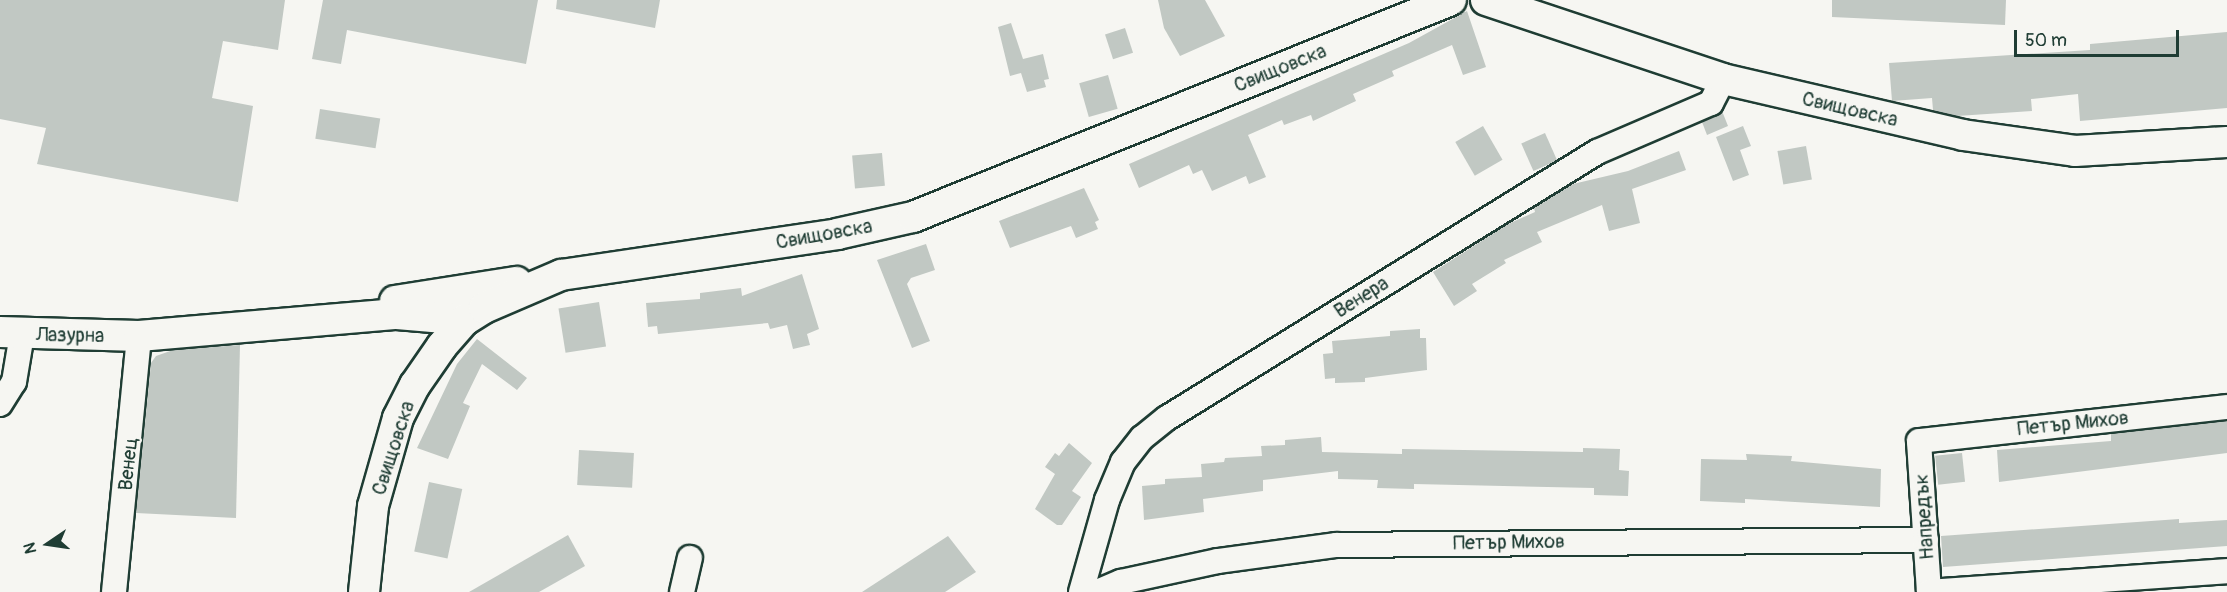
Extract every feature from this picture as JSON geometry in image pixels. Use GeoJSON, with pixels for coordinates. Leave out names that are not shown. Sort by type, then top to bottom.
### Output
{"type":"FeatureCollection","features":[{"type":"Feature","properties":{"kind":"street","name":"Свищовска"},"geometry":{"type":"LineString","coordinates":[[364,592],[373,506],[398,418],[415,385],[465,320],[561,274],[837,234],[913,217],[1451,0]]}},
{"type":"Feature","properties":{"kind":"street","name":"Свищовска"},"geometry":{"type":"LineString","coordinates":[[1486,0],[1723,79],[1963,135],[2075,151],[2227,142]]}},
{"type":"Feature","properties":{"kind":"street","name":"Венера"},"geometry":{"type":"LineString","coordinates":[[1081,592],[1107,500],[1123,462],[1142,438],[1167,418],[1457,236],[1597,152],[1711,103],[1723,79]]}},
{"type":"Feature","properties":{"kind":"street"},"geometry":{"type":"LineString","coordinates":[[248,324],[561,274]]}},
{"type":"Feature","properties":{"kind":"street"},"geometry":{"type":"LineString","coordinates":[[248,324],[397,314],[465,320]]}},
{"type":"Feature","properties":{"kind":"street","name":"Лазурна"},"geometry":{"type":"LineString","coordinates":[[11,333],[139,336],[248,324]]}},
{"type":"Feature","properties":{"kind":"street"},"geometry":{"type":"LineString","coordinates":[[0,404],[14,382],[11,333]]}},
{"type":"Feature","properties":{"kind":"street","name":"Венец"},"geometry":{"type":"LineString","coordinates":[[114,592],[139,336]]}},
{"type":"Feature","properties":{"kind":"street","name":"Петър Михов"},"geometry":{"type":"LineString","coordinates":[[1918,441],[2227,407]]}},
{"type":"Feature","properties":{"kind":"street","name":"Напредък"},"geometry":{"type":"LineString","coordinates":[[1918,441],[1929,592]]}},
{"type":"Feature","properties":{"kind":"street","name":"Петър Михов"},"geometry":{"type":"LineString","coordinates":[[1097,592],[1121,582],[1218,561],[1336,545],[1926,540]]}},
{"type":"Feature","properties":{"kind":"street"},"geometry":{"type":"LineString","coordinates":[[682,592],[690,558]]}},
{"type":"Feature","properties":{"kind":"street"},"geometry":{"type":"LineString","coordinates":[[1929,592],[2227,571]]}},
{"type":"Feature","properties":{"kind":"building"},"geometry":{"type":"Polygon","coordinates":[[[0,0],[285,0],[278,50],[223,41],[212,98],[253,106],[238,202],[37,164],[46,128],[0,119],[0,0]]]}},
{"type":"Feature","properties":{"kind":"building"},"geometry":{"type":"Polygon","coordinates":[[[323,0],[538,0],[526,64],[347,30],[341,64],[312,59],[323,0]]]}},
{"type":"Feature","properties":{"kind":"building"},"geometry":{"type":"Polygon","coordinates":[[[557,0],[660,0],[655,28],[556,9],[557,0]]]}},
{"type":"Feature","properties":{"kind":"building"},"geometry":{"type":"Polygon","coordinates":[[[1158,0],[1205,0],[1225,36],[1180,56],[1164,28],[1158,0]]]}},
{"type":"Feature","properties":{"kind":"building"},"geometry":{"type":"Polygon","coordinates":[[[1832,0],[2006,0],[2005,25],[1832,17],[1832,0]]]}},
{"type":"Feature","properties":{"kind":"building"},"geometry":{"type":"Polygon","coordinates":[[[1467,11],[1486,67],[1463,75],[1452,45],[1392,71],[1394,76],[1353,94],[1356,101],[1313,121],[1311,115],[1284,125],[1282,120],[1248,135],[1266,177],[1249,184],[1246,176],[1212,191],[1202,170],[1193,174],[1189,165],[1139,188],[1129,164],[1409,43],[1467,11]]]}},
{"type":"Feature","properties":{"kind":"building"},"geometry":{"type":"Polygon","coordinates":[[[1011,23],[1023,59],[1043,54],[1049,79],[1044,80],[1046,87],[1027,92],[1021,73],[1010,76],[998,27],[1011,23]]]}},
{"type":"Feature","properties":{"kind":"building"},"geometry":{"type":"Polygon","coordinates":[[[1125,28],[1133,53],[1113,59],[1105,34],[1125,28]]]}},
{"type":"Feature","properties":{"kind":"building"},"geometry":{"type":"Polygon","coordinates":[[[2227,32],[2227,108],[2080,121],[2078,94],[2031,99],[2032,111],[1957,116],[1933,110],[1932,98],[1892,101],[1889,63],[2090,50],[2090,44],[2227,32]]]}},
{"type":"Feature","properties":{"kind":"building"},"geometry":{"type":"Polygon","coordinates":[[[1108,75],[1118,109],[1089,117],[1079,83],[1108,75]]]}},
{"type":"Feature","properties":{"kind":"building"},"geometry":{"type":"Polygon","coordinates":[[[320,109],[380,119],[376,148],[315,139],[320,109]]]}},
{"type":"Feature","properties":{"kind":"building"},"geometry":{"type":"Polygon","coordinates":[[[1722,111],[1728,126],[1707,135],[1702,122],[1722,111]]]}},
{"type":"Feature","properties":{"kind":"building"},"geometry":{"type":"Polygon","coordinates":[[[1483,126],[1502,160],[1475,176],[1455,142],[1483,126]]]}},
{"type":"Feature","properties":{"kind":"building"},"geometry":{"type":"Polygon","coordinates":[[[1743,126],[1751,146],[1740,150],[1749,175],[1733,181],[1716,137],[1743,126]]]}},
{"type":"Feature","properties":{"kind":"building"},"geometry":{"type":"Polygon","coordinates":[[[1545,133],[1557,160],[1533,171],[1521,144],[1545,133]]]}},
{"type":"Feature","properties":{"kind":"building"},"geometry":{"type":"Polygon","coordinates":[[[1806,146],[1812,179],[1783,185],[1777,151],[1806,146]]]}},
{"type":"Feature","properties":{"kind":"building"},"geometry":{"type":"Polygon","coordinates":[[[1679,151],[1686,170],[1632,189],[1640,223],[1609,231],[1602,205],[1537,232],[1542,242],[1504,260],[1506,263],[1472,284],[1477,291],[1454,306],[1433,272],[1508,224],[1535,212],[1534,208],[1573,184],[1628,171],[1679,151]]]}},
{"type":"Feature","properties":{"kind":"building"},"geometry":{"type":"Polygon","coordinates":[[[882,153],[885,186],[855,188],[852,156],[882,153]]]}},
{"type":"Feature","properties":{"kind":"building"},"geometry":{"type":"Polygon","coordinates":[[[1084,188],[1099,220],[1095,222],[1098,229],[1076,238],[1071,226],[1010,248],[999,221],[1084,188]]]}},
{"type":"Feature","properties":{"kind":"building"},"geometry":{"type":"Polygon","coordinates":[[[926,244],[935,270],[911,278],[907,284],[930,341],[912,348],[877,260],[926,244]]]}},
{"type":"Feature","properties":{"kind":"building"},"geometry":{"type":"Polygon","coordinates":[[[802,274],[819,329],[807,334],[810,345],[793,349],[787,325],[770,329],[768,323],[658,334],[657,326],[648,327],[646,303],[700,299],[700,293],[741,288],[742,296],[802,274]]]}},
{"type":"Feature","properties":{"kind":"building"},"geometry":{"type":"Polygon","coordinates":[[[599,302],[606,346],[566,353],[559,308],[599,302]]]}},
{"type":"Feature","properties":{"kind":"building"},"geometry":{"type":"Polygon","coordinates":[[[1420,329],[1420,338],[1426,338],[1427,370],[1365,378],[1365,382],[1335,383],[1335,378],[1325,379],[1323,354],[1333,353],[1332,341],[1390,336],[1390,331],[1420,329]]]}},
{"type":"Feature","properties":{"kind":"building"},"geometry":{"type":"Polygon","coordinates":[[[477,339],[527,378],[517,390],[482,364],[463,403],[470,406],[448,459],[417,448],[457,364],[477,339]]]}},
{"type":"Feature","properties":{"kind":"building"},"geometry":{"type":"Polygon","coordinates":[[[240,345],[236,518],[136,513],[151,363],[156,356],[173,350],[240,345]]]}},
{"type":"Feature","properties":{"kind":"building"},"geometry":{"type":"Polygon","coordinates":[[[2227,421],[2227,453],[1999,482],[1997,450],[2111,441],[2111,434],[2227,421]]]}},
{"type":"Feature","properties":{"kind":"building"},"geometry":{"type":"Polygon","coordinates":[[[1321,437],[1322,452],[1402,454],[1402,449],[1583,452],[1583,448],[1620,449],[1619,470],[1629,471],[1628,496],[1594,495],[1594,488],[1414,484],[1414,489],[1377,488],[1378,480],[1338,479],[1338,471],[1263,480],[1263,491],[1203,499],[1204,512],[1144,520],[1142,486],[1165,484],[1165,479],[1202,477],[1201,464],[1224,462],[1225,458],[1262,456],[1261,446],[1285,445],[1285,440],[1321,437]]]}},
{"type":"Feature","properties":{"kind":"building"},"geometry":{"type":"Polygon","coordinates":[[[1069,443],[1092,463],[1072,491],[1081,497],[1062,525],[1057,525],[1035,509],[1055,474],[1045,467],[1055,453],[1059,456],[1069,443]]]}},
{"type":"Feature","properties":{"kind":"building"},"geometry":{"type":"Polygon","coordinates":[[[579,450],[634,453],[632,488],[577,485],[579,450]]]}},
{"type":"Feature","properties":{"kind":"building"},"geometry":{"type":"Polygon","coordinates":[[[1962,453],[1965,482],[1938,485],[1935,456],[1962,453]]]}},
{"type":"Feature","properties":{"kind":"building"},"geometry":{"type":"Polygon","coordinates":[[[1746,454],[1792,456],[1791,461],[1881,469],[1880,507],[1745,499],[1745,503],[1700,501],[1701,459],[1747,460],[1746,454]]]}},
{"type":"Feature","properties":{"kind":"building"},"geometry":{"type":"Polygon","coordinates":[[[429,482],[462,489],[447,559],[414,551],[429,482]]]}},
{"type":"Feature","properties":{"kind":"building"},"geometry":{"type":"Polygon","coordinates":[[[2179,519],[2179,523],[2227,520],[2227,546],[1943,567],[1941,536],[2179,519]]]}},
{"type":"Feature","properties":{"kind":"building"},"geometry":{"type":"Polygon","coordinates":[[[568,535],[585,566],[539,592],[469,592],[568,535]]]}},
{"type":"Feature","properties":{"kind":"building"},"geometry":{"type":"Polygon","coordinates":[[[948,536],[976,572],[945,592],[862,592],[948,536]]]}}]}
